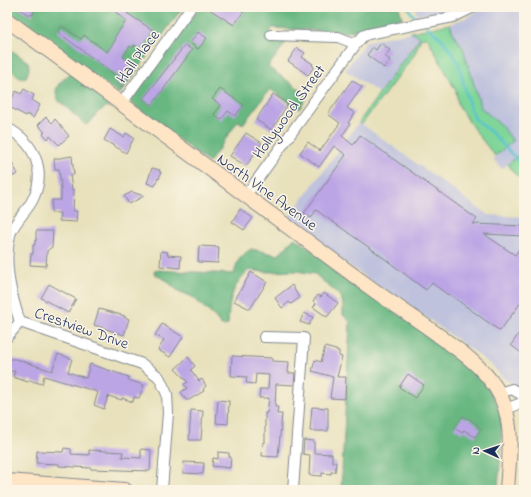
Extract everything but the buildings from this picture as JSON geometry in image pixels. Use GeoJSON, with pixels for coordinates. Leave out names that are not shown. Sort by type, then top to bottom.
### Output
{"type":"FeatureCollection","features":[{"type":"Feature","properties":{"kind":"street","name":"Hall Place"},"geometry":{"type":"LineString","coordinates":[[121,104],[191,7]]}},
{"type":"Feature","properties":{"kind":"street","name":"Hollywood Street"},"geometry":{"type":"LineString","coordinates":[[246,195],[363,36],[453,17],[474,7]]}},
{"type":"Feature","properties":{"kind":"street","name":"North Vine Avenue"},"geometry":{"type":"LineString","coordinates":[[7,20],[466,356],[490,379],[502,400]]}},
{"type":"Feature","properties":{"kind":"street"},"geometry":{"type":"LineString","coordinates":[[271,35],[338,37],[356,44]]}},
{"type":"Feature","properties":{"kind":"street","name":"Crestview Drive"},"geometry":{"type":"LineString","coordinates":[[7,128],[18,134],[27,143],[36,158],[38,172],[38,182],[33,200],[14,227],[8,242],[8,280],[20,322],[142,364],[159,377],[167,394],[168,413],[162,490]]}},
{"type":"Feature","properties":{"kind":"street"},"geometry":{"type":"LineString","coordinates":[[7,337],[20,322]]}},
{"type":"Feature","properties":{"kind":"street"},"geometry":{"type":"LineString","coordinates":[[264,337],[304,338],[292,490]]}},
{"type":"Feature","properties":{"kind":"street"},"geometry":{"type":"LineString","coordinates":[[502,400],[512,389],[524,398]]}},
{"type":"Feature","properties":{"kind":"street"},"geometry":{"type":"LineString","coordinates":[[502,400],[524,402]]}},
{"type":"Feature","properties":{"kind":"street"},"geometry":{"type":"LineString","coordinates":[[502,400],[509,421],[510,432],[507,490]]}},
{"type":"Feature","properties":{"kind":"street"},"geometry":{"type":"LineString","coordinates":[[7,481],[125,490]]}},
{"type":"Feature","properties":{"kind":"shaded area"},"geometry":{"type":"Polygon","coordinates":[[[415,7],[457,7],[439,12],[417,15],[415,7]]]}},
{"type":"Feature","properties":{"kind":"shaded area"},"geometry":{"type":"Polygon","coordinates":[[[483,7],[524,7],[524,150],[502,169],[493,159],[513,141],[481,108],[463,48],[453,33],[450,24],[470,16],[483,7]]]}},
{"type":"Feature","properties":{"kind":"shaded area"},"geometry":{"type":"Polygon","coordinates":[[[411,32],[420,37],[379,93],[345,70],[367,41],[411,32]]]}},
{"type":"Feature","properties":{"kind":"shaded area"},"geometry":{"type":"Polygon","coordinates":[[[359,122],[488,215],[524,217],[524,393],[502,377],[493,366],[477,354],[408,304],[379,287],[287,220],[359,122]]]}},
{"type":"Feature","properties":{"kind":"green space"},"geometry":{"type":"Polygon","coordinates":[[[7,7],[183,7],[120,94],[7,14],[7,7]]]}},
{"type":"Feature","properties":{"kind":"green space"},"geometry":{"type":"Polygon","coordinates":[[[200,7],[399,7],[402,18],[373,24],[347,32],[271,28],[270,40],[287,41],[268,67],[308,95],[299,109],[270,89],[243,124],[238,121],[209,163],[130,102],[200,7]]]}},
{"type":"Feature","properties":{"kind":"green space"},"geometry":{"type":"Polygon","coordinates":[[[450,24],[453,33],[463,48],[481,108],[502,126],[513,141],[495,156],[463,113],[458,104],[456,91],[427,37],[421,38],[414,55],[362,124],[359,122],[420,37],[411,32],[450,24]]]}},
{"type":"Feature","properties":{"kind":"green space"},"geometry":{"type":"Polygon","coordinates":[[[7,47],[28,62],[29,70],[25,78],[19,78],[7,66],[7,47]]]}},
{"type":"Feature","properties":{"kind":"green space"},"geometry":{"type":"Polygon","coordinates":[[[71,73],[108,101],[108,106],[98,112],[86,125],[59,101],[57,96],[56,92],[58,85],[71,73]]]}},
{"type":"Feature","properties":{"kind":"green space"},"geometry":{"type":"Polygon","coordinates":[[[524,150],[524,179],[515,174],[508,164],[524,150]]]}},
{"type":"Feature","properties":{"kind":"green space"},"geometry":{"type":"Polygon","coordinates":[[[295,238],[462,361],[484,383],[493,396],[501,419],[502,439],[498,490],[341,490],[350,322],[343,315],[343,304],[341,297],[315,274],[296,271],[266,272],[249,270],[243,276],[232,294],[228,324],[225,326],[220,324],[215,317],[191,296],[178,291],[166,280],[154,274],[155,270],[234,274],[239,260],[251,249],[278,255],[295,238]]]}},
{"type":"Feature","properties":{"kind":"waterway"},"geometry":{"type":"LineString","coordinates":[[408,7],[412,14],[419,20]]}},
{"type":"Feature","properties":{"kind":"waterway"},"geometry":{"type":"LineString","coordinates":[[426,26],[443,40],[459,65],[469,105],[475,119],[492,133],[524,167]]}}]}
